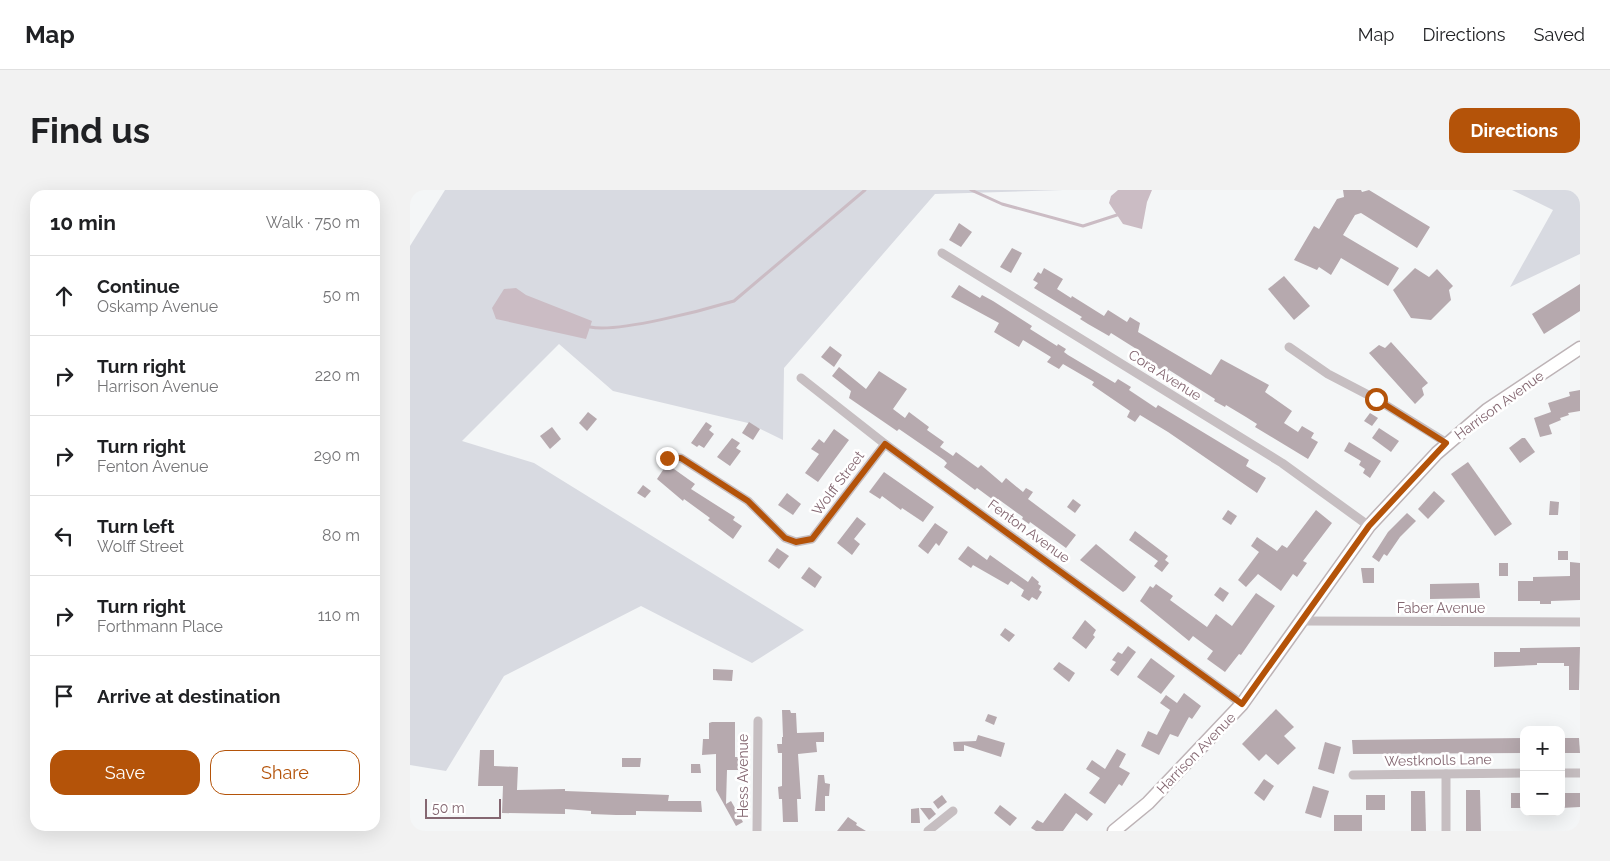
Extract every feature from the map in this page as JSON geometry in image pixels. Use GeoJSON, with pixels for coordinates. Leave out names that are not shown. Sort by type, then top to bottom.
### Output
{"type":"FeatureCollection","features":[{"type":"Feature","properties":{"kind":"main road","name":"Harrison Avenue"},"geometry":{"type":"LineString","coordinates":[[1114,831],[1148,803],[1242,704],[1369,526],[1446,443],[1487,410],[1580,348]]}},
{"type":"Feature","properties":{"kind":"street","name":"Cora Avenue"},"geometry":{"type":"LineString","coordinates":[[942,253],[1282,463],[1369,526]]}},
{"type":"Feature","properties":{"kind":"street"},"geometry":{"type":"LineString","coordinates":[[1289,347],[1328,374],[1376,399],[1446,443]]}},
{"type":"Feature","properties":{"kind":"street","name":"Fenton Avenue"},"geometry":{"type":"LineString","coordinates":[[801,378],[885,444],[1242,704]]}},
{"type":"Feature","properties":{"kind":"street","name":"Wolff Street"},"geometry":{"type":"LineString","coordinates":[[667,458],[681,458],[748,501],[785,538],[796,542],[812,539],[885,444]]}},
{"type":"Feature","properties":{"kind":"street","name":"Faber Avenue"},"geometry":{"type":"LineString","coordinates":[[1302,621],[1580,622]]}},
{"type":"Feature","properties":{"kind":"street","name":"Hess Avenue"},"geometry":{"type":"LineString","coordinates":[[757,831],[758,721]]}},
{"type":"Feature","properties":{"kind":"street"},"geometry":{"type":"LineString","coordinates":[[1565,773],[1580,772]]}},
{"type":"Feature","properties":{"kind":"street","name":"Westknolls Lane"},"geometry":{"type":"LineString","coordinates":[[1353,775],[1520,773]]}},
{"type":"Feature","properties":{"kind":"street"},"geometry":{"type":"LineString","coordinates":[[1446,774],[1446,831]]}},
{"type":"Feature","properties":{"kind":"street"},"geometry":{"type":"LineString","coordinates":[[928,831],[953,812]]}},
{"type":"Feature","properties":{"kind":"shaded area"},"geometry":{"type":"Polygon","coordinates":[[[445,190],[1063,190],[935,194],[784,368],[783,440],[748,423],[613,391],[559,344],[462,441],[534,463],[804,630],[752,663],[641,606],[504,676],[446,771],[410,765],[410,246],[445,190]]]}},
{"type":"Feature","properties":{"kind":"shaded area"},"geometry":{"type":"Polygon","coordinates":[[[1118,190],[1152,190],[1147,202],[1142,229],[1123,224],[1109,203],[1111,196],[1118,190]]]}},
{"type":"Feature","properties":{"kind":"shaded area"},"geometry":{"type":"Polygon","coordinates":[[[1512,190],[1580,190],[1580,254],[1510,287],[1553,210],[1512,190]]]}},
{"type":"Feature","properties":{"kind":"shaded area"},"geometry":{"type":"Polygon","coordinates":[[[516,288],[526,295],[592,321],[586,339],[496,319],[492,308],[504,289],[516,288]]]}},
{"type":"Feature","properties":{"kind":"building"},"geometry":{"type":"Polygon","coordinates":[[[1343,190],[1361,190],[1362,192],[1369,190],[1430,227],[1417,248],[1361,213],[1355,215],[1343,235],[1399,268],[1388,286],[1341,258],[1331,275],[1319,267],[1317,270],[1294,260],[1314,226],[1319,229],[1337,199],[1344,197],[1343,190]]]}},
{"type":"Feature","properties":{"kind":"building"},"geometry":{"type":"Polygon","coordinates":[[[959,223],[972,232],[961,247],[949,240],[959,223]]]}},
{"type":"Feature","properties":{"kind":"building"},"geometry":{"type":"Polygon","coordinates":[[[1012,248],[1022,253],[1011,273],[1000,267],[1012,248]]]}},
{"type":"Feature","properties":{"kind":"building"},"geometry":{"type":"Polygon","coordinates":[[[1044,268],[1063,279],[1057,289],[1071,298],[1072,296],[1104,316],[1108,310],[1127,322],[1130,317],[1140,323],[1138,332],[1211,375],[1221,359],[1269,385],[1265,392],[1292,411],[1284,423],[1298,432],[1302,426],[1314,433],[1311,438],[1318,442],[1308,459],[1255,427],[1257,424],[1246,417],[1226,405],[1225,407],[1214,401],[1215,399],[1169,370],[1167,373],[1156,367],[1136,353],[1138,350],[1111,333],[1109,336],[1088,324],[1080,319],[1082,317],[1034,288],[1038,283],[1033,280],[1038,272],[1041,274],[1044,268]]]}},
{"type":"Feature","properties":{"kind":"building"},"geometry":{"type":"Polygon","coordinates":[[[1415,268],[1429,277],[1437,269],[1453,286],[1449,290],[1451,300],[1431,320],[1411,318],[1393,290],[1415,268]]]}},
{"type":"Feature","properties":{"kind":"building"},"geometry":{"type":"Polygon","coordinates":[[[1284,276],[1310,306],[1294,320],[1268,289],[1284,276]]]}},
{"type":"Feature","properties":{"kind":"building"},"geometry":{"type":"Polygon","coordinates":[[[1580,284],[1580,311],[1544,334],[1532,314],[1580,284]]]}},
{"type":"Feature","properties":{"kind":"building"},"geometry":{"type":"Polygon","coordinates":[[[959,285],[980,298],[982,295],[993,301],[1032,326],[1030,329],[1057,346],[1058,344],[1066,349],[1064,352],[1068,355],[1115,383],[1118,379],[1131,387],[1129,390],[1156,408],[1158,405],[1249,460],[1246,466],[1266,478],[1257,493],[1140,415],[1135,422],[1127,417],[1130,411],[1092,385],[1094,382],[1063,364],[1059,369],[1047,362],[1051,357],[1023,340],[1019,347],[994,332],[999,323],[951,297],[959,285]]]}},
{"type":"Feature","properties":{"kind":"building"},"geometry":{"type":"Polygon","coordinates":[[[1391,342],[1428,383],[1422,388],[1424,395],[1415,404],[1369,353],[1379,345],[1385,348],[1391,342]]]}},
{"type":"Feature","properties":{"kind":"building"},"geometry":{"type":"Polygon","coordinates":[[[830,346],[842,355],[834,367],[821,357],[830,346]]]}},
{"type":"Feature","properties":{"kind":"building"},"geometry":{"type":"Polygon","coordinates":[[[839,367],[866,389],[879,371],[907,389],[893,409],[905,418],[909,412],[929,427],[927,430],[944,442],[940,447],[953,456],[956,452],[978,468],[981,465],[1002,483],[1006,478],[1023,492],[1026,488],[1033,492],[1028,499],[1076,535],[1066,548],[1030,522],[1029,524],[1022,519],[1023,517],[998,499],[996,502],[977,488],[975,490],[944,467],[947,463],[944,460],[849,398],[851,391],[832,376],[839,367]]]}},
{"type":"Feature","properties":{"kind":"building"},"geometry":{"type":"Polygon","coordinates":[[[1580,390],[1580,411],[1568,413],[1569,415],[1549,425],[1552,434],[1540,437],[1534,418],[1551,412],[1548,403],[1570,396],[1569,392],[1580,390]]]}},
{"type":"Feature","properties":{"kind":"building"},"geometry":{"type":"Polygon","coordinates":[[[588,412],[597,419],[587,431],[579,423],[588,412]]]}},
{"type":"Feature","properties":{"kind":"building"},"geometry":{"type":"Polygon","coordinates":[[[1370,413],[1378,418],[1372,426],[1364,421],[1370,413]]]}},
{"type":"Feature","properties":{"kind":"building"},"geometry":{"type":"Polygon","coordinates":[[[706,422],[712,426],[709,430],[714,434],[704,448],[699,445],[697,447],[691,443],[706,422]]]}},
{"type":"Feature","properties":{"kind":"building"},"geometry":{"type":"Polygon","coordinates":[[[749,422],[760,429],[753,440],[742,433],[749,422]]]}},
{"type":"Feature","properties":{"kind":"building"},"geometry":{"type":"Polygon","coordinates":[[[552,427],[561,439],[550,449],[540,436],[552,427]]]}},
{"type":"Feature","properties":{"kind":"building"},"geometry":{"type":"Polygon","coordinates":[[[1379,428],[1399,441],[1391,452],[1372,438],[1379,428]]]}},
{"type":"Feature","properties":{"kind":"building"},"geometry":{"type":"Polygon","coordinates":[[[834,429],[849,440],[818,482],[805,473],[819,454],[811,449],[819,439],[824,443],[834,429]]]}},
{"type":"Feature","properties":{"kind":"building"},"geometry":{"type":"Polygon","coordinates":[[[732,438],[740,443],[736,448],[741,451],[730,466],[717,457],[732,438]]]}},
{"type":"Feature","properties":{"kind":"building"},"geometry":{"type":"Polygon","coordinates":[[[1522,438],[1525,438],[1535,452],[1520,463],[1509,448],[1522,438]]]}},
{"type":"Feature","properties":{"kind":"building"},"geometry":{"type":"Polygon","coordinates":[[[1349,442],[1381,461],[1370,478],[1363,473],[1365,469],[1359,465],[1361,461],[1344,451],[1349,442]]]}},
{"type":"Feature","properties":{"kind":"building"},"geometry":{"type":"Polygon","coordinates":[[[1468,462],[1512,524],[1495,536],[1451,474],[1468,462]]]}},
{"type":"Feature","properties":{"kind":"building"},"geometry":{"type":"Polygon","coordinates":[[[667,464],[695,484],[691,489],[735,517],[733,520],[742,526],[733,539],[708,520],[710,518],[684,499],[683,501],[657,479],[667,464]]]}},
{"type":"Feature","properties":{"kind":"building"},"geometry":{"type":"Polygon","coordinates":[[[884,472],[934,507],[923,522],[902,508],[901,510],[882,496],[880,499],[869,492],[884,472]]]}},
{"type":"Feature","properties":{"kind":"building"},"geometry":{"type":"Polygon","coordinates":[[[643,485],[651,491],[645,498],[637,493],[643,485]]]}},
{"type":"Feature","properties":{"kind":"building"},"geometry":{"type":"Polygon","coordinates":[[[1434,491],[1445,501],[1428,519],[1418,509],[1434,491]]]}},
{"type":"Feature","properties":{"kind":"building"},"geometry":{"type":"Polygon","coordinates":[[[787,493],[801,504],[793,515],[778,505],[787,493]]]}},
{"type":"Feature","properties":{"kind":"building"},"geometry":{"type":"Polygon","coordinates":[[[1073,499],[1081,505],[1075,513],[1067,507],[1073,499]]]}},
{"type":"Feature","properties":{"kind":"building"},"geometry":{"type":"Polygon","coordinates":[[[1550,501],[1559,502],[1558,515],[1549,515],[1550,501]]]}},
{"type":"Feature","properties":{"kind":"building"},"geometry":{"type":"Polygon","coordinates":[[[1228,510],[1237,516],[1231,525],[1222,519],[1228,510]]]}},
{"type":"Feature","properties":{"kind":"building"},"geometry":{"type":"Polygon","coordinates":[[[1316,510],[1332,523],[1303,561],[1307,563],[1297,577],[1293,574],[1281,591],[1258,574],[1246,587],[1238,580],[1259,552],[1251,546],[1257,537],[1277,551],[1282,545],[1287,548],[1316,510]]]}},
{"type":"Feature","properties":{"kind":"building"},"geometry":{"type":"Polygon","coordinates":[[[1407,513],[1416,521],[1400,537],[1387,556],[1384,554],[1379,562],[1372,557],[1388,532],[1407,513]]]}},
{"type":"Feature","properties":{"kind":"building"},"geometry":{"type":"Polygon","coordinates":[[[857,517],[866,524],[854,539],[860,544],[852,555],[837,543],[857,517]]]}},
{"type":"Feature","properties":{"kind":"building"},"geometry":{"type":"Polygon","coordinates":[[[935,523],[948,532],[939,546],[936,543],[928,554],[918,546],[935,523]]]}},
{"type":"Feature","properties":{"kind":"building"},"geometry":{"type":"Polygon","coordinates":[[[1135,531],[1168,556],[1165,560],[1169,563],[1162,572],[1154,566],[1158,561],[1129,540],[1135,531]]]}},
{"type":"Feature","properties":{"kind":"building"},"geometry":{"type":"Polygon","coordinates":[[[1096,544],[1136,577],[1123,592],[1080,560],[1096,544]]]}},
{"type":"Feature","properties":{"kind":"building"},"geometry":{"type":"Polygon","coordinates":[[[968,546],[987,560],[990,555],[1028,582],[1032,576],[1041,586],[1039,590],[1042,592],[1037,600],[1032,597],[1029,601],[1021,596],[1024,590],[1011,581],[1008,585],[973,565],[971,568],[958,559],[968,546]]]}},
{"type":"Feature","properties":{"kind":"building"},"geometry":{"type":"Polygon","coordinates":[[[777,548],[789,556],[779,569],[768,561],[777,548]]]}},
{"type":"Feature","properties":{"kind":"building"},"geometry":{"type":"Polygon","coordinates":[[[1558,551],[1568,551],[1568,560],[1558,560],[1558,551]]]}},
{"type":"Feature","properties":{"kind":"building"},"geometry":{"type":"Polygon","coordinates":[[[1570,562],[1580,563],[1580,600],[1551,601],[1551,604],[1540,604],[1540,601],[1518,601],[1518,581],[1533,581],[1533,577],[1570,576],[1570,562]]]}},
{"type":"Feature","properties":{"kind":"building"},"geometry":{"type":"Polygon","coordinates":[[[1499,563],[1508,563],[1508,576],[1499,576],[1499,563]]]}},
{"type":"Feature","properties":{"kind":"building"},"geometry":{"type":"Polygon","coordinates":[[[809,567],[822,577],[815,588],[801,578],[809,567]]]}},
{"type":"Feature","properties":{"kind":"building"},"geometry":{"type":"Polygon","coordinates":[[[1361,568],[1374,568],[1374,583],[1363,583],[1361,568]]]}},
{"type":"Feature","properties":{"kind":"building"},"geometry":{"type":"Polygon","coordinates":[[[1479,583],[1480,598],[1430,599],[1430,584],[1479,583]]]}},
{"type":"Feature","properties":{"kind":"building"},"geometry":{"type":"Polygon","coordinates":[[[1156,584],[1173,596],[1170,600],[1207,627],[1216,614],[1232,626],[1256,593],[1275,606],[1241,655],[1239,654],[1225,672],[1207,659],[1213,651],[1193,636],[1189,641],[1140,601],[1150,586],[1153,588],[1156,584]]]}},
{"type":"Feature","properties":{"kind":"building"},"geometry":{"type":"Polygon","coordinates":[[[1220,587],[1229,593],[1223,602],[1214,595],[1220,587]]]}},
{"type":"Feature","properties":{"kind":"building"},"geometry":{"type":"Polygon","coordinates":[[[1085,620],[1096,630],[1093,635],[1095,637],[1086,649],[1072,638],[1085,620]]]}},
{"type":"Feature","properties":{"kind":"building"},"geometry":{"type":"Polygon","coordinates":[[[1005,628],[1015,635],[1009,642],[1000,635],[1005,628]]]}},
{"type":"Feature","properties":{"kind":"building"},"geometry":{"type":"Polygon","coordinates":[[[1128,646],[1136,652],[1118,676],[1110,670],[1116,662],[1112,660],[1118,652],[1122,654],[1128,646]]]}},
{"type":"Feature","properties":{"kind":"building"},"geometry":{"type":"Polygon","coordinates":[[[1580,647],[1579,690],[1569,690],[1569,666],[1564,666],[1564,663],[1537,663],[1537,665],[1494,667],[1494,652],[1520,652],[1520,648],[1580,647]]]}},
{"type":"Feature","properties":{"kind":"building"},"geometry":{"type":"Polygon","coordinates":[[[1151,658],[1175,676],[1161,694],[1137,677],[1151,658]]]}},
{"type":"Feature","properties":{"kind":"building"},"geometry":{"type":"Polygon","coordinates":[[[1059,662],[1075,673],[1069,682],[1053,669],[1059,662]]]}},
{"type":"Feature","properties":{"kind":"building"},"geometry":{"type":"Polygon","coordinates":[[[713,669],[733,670],[732,681],[713,680],[713,669]]]}},
{"type":"Feature","properties":{"kind":"building"},"geometry":{"type":"Polygon","coordinates":[[[1184,693],[1201,706],[1192,719],[1189,717],[1178,737],[1170,734],[1159,755],[1141,746],[1148,731],[1157,735],[1170,710],[1160,703],[1166,695],[1177,703],[1184,693]]]}},
{"type":"Feature","properties":{"kind":"building"},"geometry":{"type":"Polygon","coordinates":[[[1276,709],[1294,727],[1284,736],[1296,748],[1278,765],[1266,754],[1259,761],[1242,744],[1276,709]]]}},
{"type":"Feature","properties":{"kind":"building"},"geometry":{"type":"Polygon","coordinates":[[[782,710],[790,710],[791,713],[796,713],[797,733],[824,732],[824,742],[816,742],[817,752],[798,754],[801,799],[797,799],[798,822],[783,822],[782,799],[779,799],[778,787],[782,786],[782,753],[778,753],[777,744],[782,744],[782,710]]]}},
{"type":"Feature","properties":{"kind":"building"},"geometry":{"type":"Polygon","coordinates":[[[988,714],[997,717],[994,725],[985,721],[988,714]]]}},
{"type":"Feature","properties":{"kind":"building"},"geometry":{"type":"Polygon","coordinates":[[[735,722],[735,757],[738,757],[738,770],[727,770],[726,804],[731,801],[743,822],[736,826],[716,790],[716,754],[702,755],[703,739],[709,739],[709,723],[735,722]]]}},
{"type":"Feature","properties":{"kind":"building"},"geometry":{"type":"Polygon","coordinates":[[[978,735],[1005,743],[1001,757],[964,745],[964,751],[954,751],[953,742],[976,741],[978,735]]]}},
{"type":"Feature","properties":{"kind":"building"},"geometry":{"type":"Polygon","coordinates":[[[1520,738],[1520,753],[1353,754],[1352,740],[1520,738]]]}},
{"type":"Feature","properties":{"kind":"building"},"geometry":{"type":"Polygon","coordinates":[[[1565,738],[1579,738],[1580,753],[1565,753],[1565,738]]]}},
{"type":"Feature","properties":{"kind":"building"},"geometry":{"type":"Polygon","coordinates":[[[1325,742],[1341,747],[1334,774],[1318,769],[1325,742]]]}},
{"type":"Feature","properties":{"kind":"building"},"geometry":{"type":"Polygon","coordinates":[[[1117,749],[1126,754],[1119,767],[1130,773],[1122,786],[1119,784],[1105,804],[1089,793],[1100,778],[1086,769],[1092,760],[1105,769],[1117,749]]]}},
{"type":"Feature","properties":{"kind":"building"},"geometry":{"type":"Polygon","coordinates":[[[480,750],[494,750],[494,766],[518,767],[517,790],[565,789],[565,791],[669,795],[668,801],[701,801],[702,812],[636,811],[636,815],[616,815],[591,814],[591,811],[565,809],[565,814],[502,813],[503,786],[478,786],[480,750]]]}},
{"type":"Feature","properties":{"kind":"building"},"geometry":{"type":"Polygon","coordinates":[[[622,758],[641,758],[640,767],[622,767],[622,758]]]}},
{"type":"Feature","properties":{"kind":"building"},"geometry":{"type":"Polygon","coordinates":[[[691,764],[700,764],[701,773],[691,773],[691,764]]]}},
{"type":"Feature","properties":{"kind":"building"},"geometry":{"type":"Polygon","coordinates":[[[818,775],[824,775],[825,783],[830,784],[829,796],[825,796],[825,811],[815,811],[818,775]]]}},
{"type":"Feature","properties":{"kind":"building"},"geometry":{"type":"Polygon","coordinates":[[[1264,779],[1274,786],[1264,801],[1254,793],[1264,779]]]}},
{"type":"Feature","properties":{"kind":"building"},"geometry":{"type":"Polygon","coordinates":[[[1313,786],[1329,791],[1321,818],[1305,813],[1313,786]]]}},
{"type":"Feature","properties":{"kind":"building"},"geometry":{"type":"Polygon","coordinates":[[[1466,790],[1480,790],[1481,831],[1466,831],[1466,790]]]}},
{"type":"Feature","properties":{"kind":"building"},"geometry":{"type":"Polygon","coordinates":[[[1411,791],[1425,791],[1426,831],[1411,831],[1411,791]]]}},
{"type":"Feature","properties":{"kind":"building"},"geometry":{"type":"Polygon","coordinates":[[[1065,793],[1093,814],[1087,821],[1076,813],[1063,831],[1036,831],[1031,828],[1037,820],[1043,823],[1065,793]]]}},
{"type":"Feature","properties":{"kind":"building"},"geometry":{"type":"Polygon","coordinates":[[[1511,793],[1520,793],[1520,808],[1511,808],[1511,793]]]}},
{"type":"Feature","properties":{"kind":"building"},"geometry":{"type":"Polygon","coordinates":[[[1565,793],[1580,793],[1580,807],[1565,808],[1565,793]]]}},
{"type":"Feature","properties":{"kind":"building"},"geometry":{"type":"Polygon","coordinates":[[[942,795],[947,802],[938,809],[933,802],[942,795]]]}},
{"type":"Feature","properties":{"kind":"building"},"geometry":{"type":"Polygon","coordinates":[[[1366,795],[1385,795],[1385,810],[1366,810],[1366,795]]]}},
{"type":"Feature","properties":{"kind":"building"},"geometry":{"type":"Polygon","coordinates":[[[1000,805],[1017,818],[1010,826],[994,813],[1000,805]]]}},
{"type":"Feature","properties":{"kind":"building"},"geometry":{"type":"Polygon","coordinates":[[[919,808],[920,823],[911,823],[911,809],[919,808]]]}},
{"type":"Feature","properties":{"kind":"building"},"geometry":{"type":"Polygon","coordinates":[[[920,808],[931,808],[936,814],[929,820],[920,808]]]}},
{"type":"Feature","properties":{"kind":"building"},"geometry":{"type":"Polygon","coordinates":[[[1334,815],[1362,815],[1362,831],[1334,831],[1334,815]]]}},
{"type":"Feature","properties":{"kind":"building"},"geometry":{"type":"Polygon","coordinates":[[[848,817],[857,823],[856,825],[866,831],[837,831],[848,817]]]}},
{"type":"Feature","properties":{"kind":"waterway"},"geometry":{"type":"LineString","coordinates":[[590,327],[620,327],[640,324],[734,301],[865,190]]}},
{"type":"Feature","properties":{"kind":"waterway"},"geometry":{"type":"LineString","coordinates":[[971,190],[1002,204],[1083,226],[1117,215]]}},
{"type":"Feature","properties":{"kind":"route"},"geometry":{"type":"LineString","coordinates":[[667,458],[681,458],[748,501],[785,538],[796,542],[804,542],[812,539],[885,444],[1242,704],[1369,526],[1446,443],[1376,399]]}}]}
